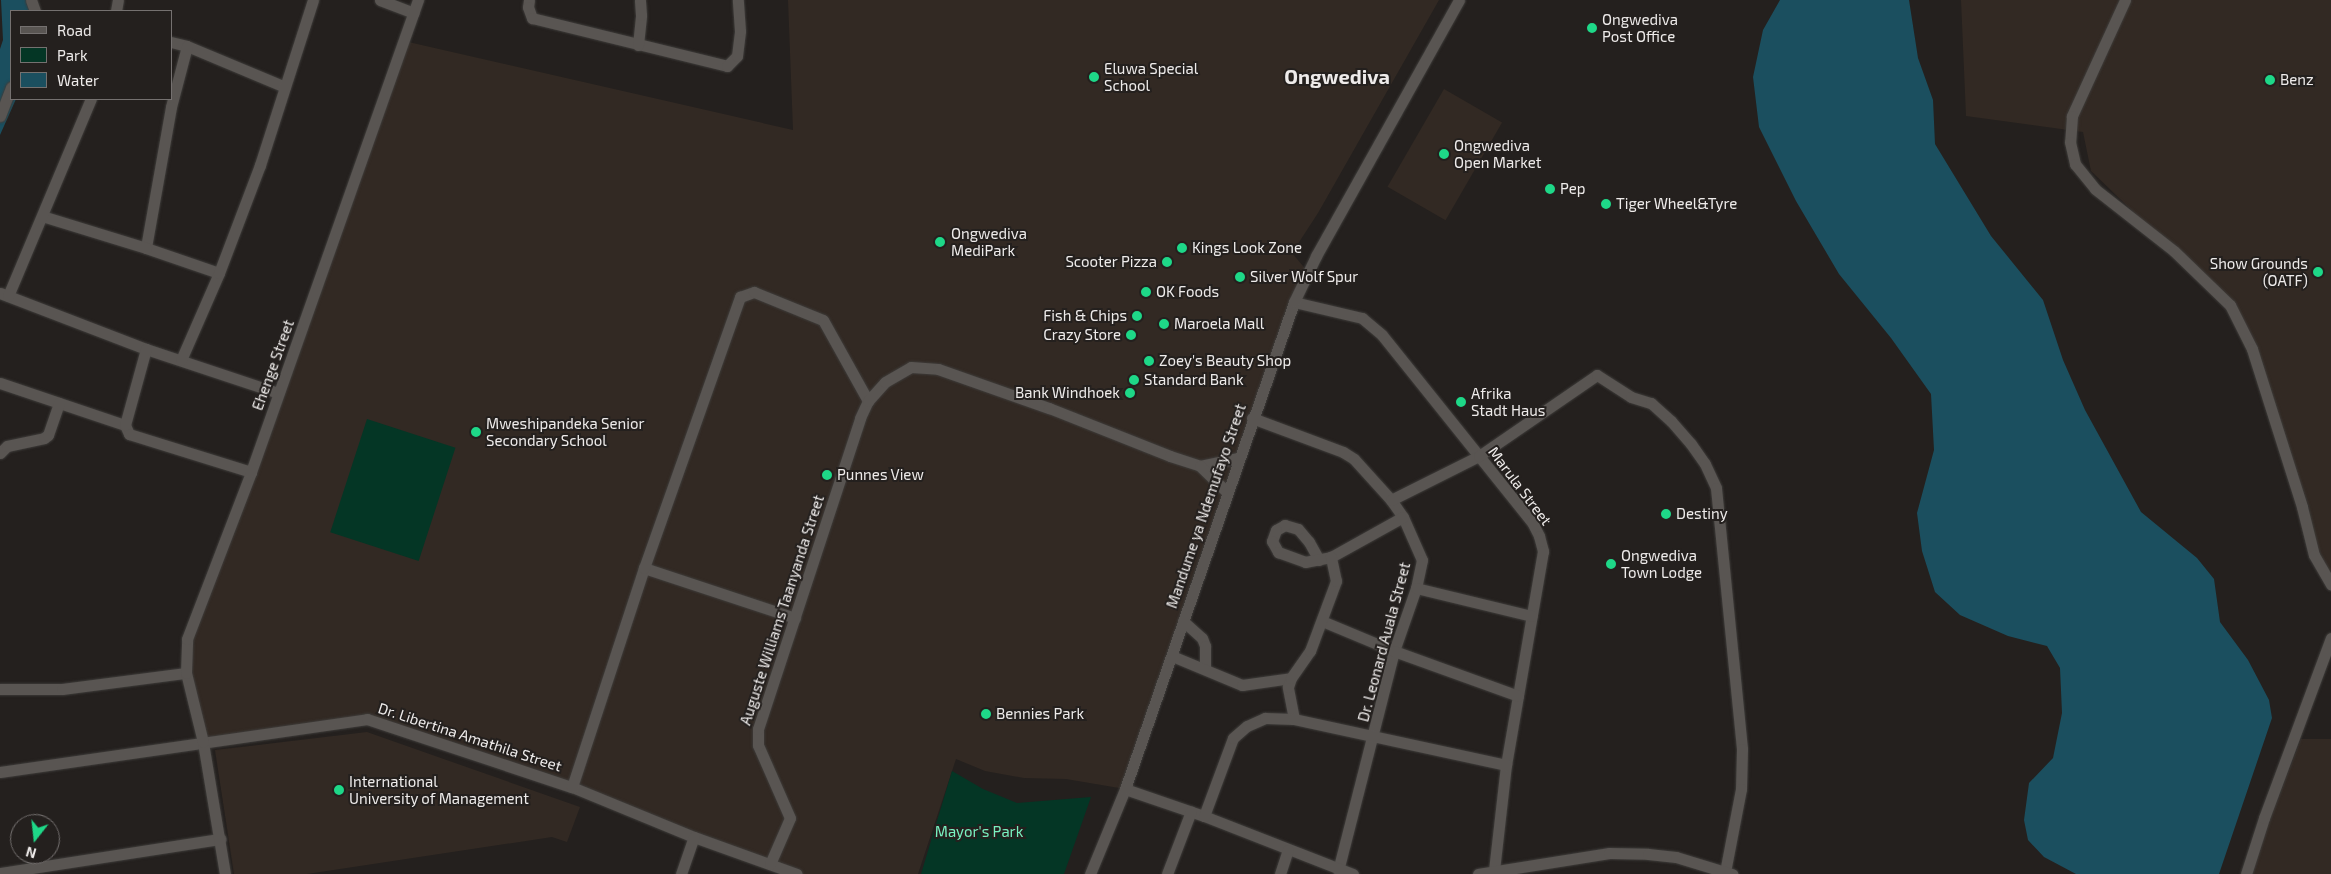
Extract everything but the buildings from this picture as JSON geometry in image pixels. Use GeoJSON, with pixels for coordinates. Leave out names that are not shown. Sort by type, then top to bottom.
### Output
{"type":"FeatureCollection","features":[{"type":"Feature","properties":{"kind":"street"},"geometry":{"type":"LineString","coordinates":[[181,360],[219,273],[260,165],[313,0]]}},
{"type":"Feature","properties":{"kind":"street"},"geometry":{"type":"LineString","coordinates":[[380,0],[414,13]]}},
{"type":"Feature","properties":{"kind":"street","name":"Ehenge Street"},"geometry":{"type":"LineString","coordinates":[[226,874],[203,742],[186,672],[187,640],[251,472],[348,204],[418,0]]}},
{"type":"Feature","properties":{"kind":"street"},"geometry":{"type":"LineString","coordinates":[[529,0],[528,7],[532,18],[727,66],[737,56],[740,31],[738,0]]}},
{"type":"Feature","properties":{"kind":"street"},"geometry":{"type":"LineString","coordinates":[[638,45],[641,15],[640,0]]}},
{"type":"Feature","properties":{"kind":"street","name":"Mandume ya Ndemufayo Street"},"geometry":{"type":"LineString","coordinates":[[1090,874],[1125,789],[1172,656],[1238,458],[1294,302],[1316,256],[1458,0]]}},
{"type":"Feature","properties":{"kind":"street"},"geometry":{"type":"LineString","coordinates":[[2125,0],[2072,116],[2070,142],[2075,164],[2095,189],[2174,251],[2230,305],[2252,349],[2302,508],[2314,555],[2331,584]]}},
{"type":"Feature","properties":{"kind":"street"},"geometry":{"type":"LineString","coordinates":[[172,42],[187,46],[285,87]]}},
{"type":"Feature","properties":{"kind":"street"},"geometry":{"type":"LineString","coordinates":[[146,248],[171,107],[187,46]]}},
{"type":"Feature","properties":{"kind":"street"},"geometry":{"type":"LineString","coordinates":[[0,116],[10,90]]}},
{"type":"Feature","properties":{"kind":"street"},"geometry":{"type":"LineString","coordinates":[[91,100],[64,167],[4,294],[146,349],[278,393]]}},
{"type":"Feature","properties":{"kind":"street"},"geometry":{"type":"LineString","coordinates":[[42,216],[219,273]]}},
{"type":"Feature","properties":{"kind":"street"},"geometry":{"type":"LineString","coordinates":[[572,787],[644,568],[740,297],[754,292],[823,320],[868,401]]}},
{"type":"Feature","properties":{"kind":"street","name":"Marula Street"},"geometry":{"type":"LineString","coordinates":[[1294,302],[1362,318],[1388,342],[1532,522],[1539,536],[1543,551],[1506,765],[1494,871]]}},
{"type":"Feature","properties":{"kind":"street"},"geometry":{"type":"LineString","coordinates":[[146,349],[125,425],[129,434],[251,472]]}},
{"type":"Feature","properties":{"kind":"street","name":"Auguste Williams Taanyanda Street"},"geometry":{"type":"LineString","coordinates":[[770,864],[790,818],[760,750],[757,734],[860,418],[868,401],[884,382],[911,367],[938,369],[1200,466]]}},
{"type":"Feature","properties":{"kind":"street"},"geometry":{"type":"LineString","coordinates":[[1391,500],[1479,456],[1597,375],[1632,397],[1651,403],[1676,426],[1704,464],[1716,488],[1742,749],[1741,789],[1729,873],[1676,857],[1609,853],[1478,874]]}},
{"type":"Feature","properties":{"kind":"street"},"geometry":{"type":"LineString","coordinates":[[0,383],[125,425]]}},
{"type":"Feature","properties":{"kind":"street"},"geometry":{"type":"LineString","coordinates":[[0,453],[7,446],[44,438],[48,435],[59,403]]}},
{"type":"Feature","properties":{"kind":"street","name":"Dr. Leonard Auala Street"},"geometry":{"type":"LineString","coordinates":[[1252,418],[1343,452],[1354,459],[1391,500],[1403,517],[1422,560],[1416,588],[1394,651],[1338,870]]}},
{"type":"Feature","properties":{"kind":"street"},"geometry":{"type":"LineString","coordinates":[[1200,466],[1238,458]]}},
{"type":"Feature","properties":{"kind":"street"},"geometry":{"type":"LineString","coordinates":[[1200,466],[1227,492]]}},
{"type":"Feature","properties":{"kind":"street"},"geometry":{"type":"LineString","coordinates":[[1319,560],[1331,558],[1403,517]]}},
{"type":"Feature","properties":{"kind":"street"},"geometry":{"type":"LineString","coordinates":[[1294,719],[1288,687],[1291,678],[1310,651],[1336,581],[1331,558]]}},
{"type":"Feature","properties":{"kind":"street"},"geometry":{"type":"LineString","coordinates":[[644,568],[795,618]]}},
{"type":"Feature","properties":{"kind":"street"},"geometry":{"type":"LineString","coordinates":[[1416,588],[1532,616]]}},
{"type":"Feature","properties":{"kind":"street"},"geometry":{"type":"LineString","coordinates":[[1183,621],[1202,638],[1206,646],[1205,668]]}},
{"type":"Feature","properties":{"kind":"street"},"geometry":{"type":"LineString","coordinates":[[1322,621],[1394,651],[1518,696]]}},
{"type":"Feature","properties":{"kind":"street"},"geometry":{"type":"LineString","coordinates":[[2246,874],[2264,818],[2331,638]]}},
{"type":"Feature","properties":{"kind":"street"},"geometry":{"type":"LineString","coordinates":[[1172,656],[1205,668],[1222,678],[1242,685],[1291,678]]}},
{"type":"Feature","properties":{"kind":"street"},"geometry":{"type":"LineString","coordinates":[[0,689],[62,689],[186,672]]}},
{"type":"Feature","properties":{"kind":"street"},"geometry":{"type":"LineString","coordinates":[[1204,816],[1233,738],[1247,726],[1266,718],[1294,719],[1506,765]]}},
{"type":"Feature","properties":{"kind":"street","name":"Dr. Libertina Amathila Street"},"geometry":{"type":"LineString","coordinates":[[0,772],[367,719],[572,787],[694,837],[797,874]]}},
{"type":"Feature","properties":{"kind":"street"},"geometry":{"type":"LineString","coordinates":[[1125,789],[1191,811],[1338,870],[1353,874]]}},
{"type":"Feature","properties":{"kind":"street"},"geometry":{"type":"LineString","coordinates":[[1167,874],[1191,811]]}},
{"type":"Feature","properties":{"kind":"street"},"geometry":{"type":"LineString","coordinates":[[681,874],[694,837]]}},
{"type":"Feature","properties":{"kind":"street"},"geometry":{"type":"LineString","coordinates":[[0,873],[220,839]]}},
{"type":"Feature","properties":{"kind":"street"},"geometry":{"type":"LineString","coordinates":[[1280,874],[1288,850]]}},
{"type":"Feature","properties":{"kind":"shaded area"},"geometry":{"type":"Polygon","coordinates":[[[788,0],[1439,0],[1318,213],[1292,253],[1308,272],[1125,789],[1066,779],[1024,778],[985,771],[956,759],[918,874],[797,874],[572,787],[367,719],[203,742],[186,673],[187,639],[404,41],[793,130],[788,0]]]}},
{"type":"Feature","properties":{"kind":"shaded area"},"geometry":{"type":"Polygon","coordinates":[[[1961,0],[2331,0],[2331,584],[2314,555],[2309,507],[2252,349],[2230,305],[2091,171],[2083,132],[1966,116],[1961,0]]]}},
{"type":"Feature","properties":{"kind":"shaded area","name":"Ongwediva Open Market"},"geometry":{"type":"Polygon","coordinates":[[[1444,89],[1502,122],[1446,220],[1388,187],[1444,89]]]}},
{"type":"Feature","properties":{"kind":"shaded area","name":"International University of Management"},"geometry":{"type":"Polygon","coordinates":[[[367,732],[580,807],[567,842],[552,837],[307,874],[234,874],[215,750],[367,732]]]}},
{"type":"Feature","properties":{"kind":"shaded area"},"geometry":{"type":"Polygon","coordinates":[[[2301,739],[2331,739],[2331,874],[2249,874],[2301,739]]]}},
{"type":"Feature","properties":{"kind":"green space"},"geometry":{"type":"Polygon","coordinates":[[[367,419],[455,448],[419,561],[330,532],[367,419]]]}},
{"type":"Feature","properties":{"kind":"green space","name":"Mayor's Park"},"geometry":{"type":"Polygon","coordinates":[[[952,771],[983,789],[1017,803],[1091,797],[1064,874],[921,874],[952,771]]]}},
{"type":"Feature","properties":{"kind":"water"},"geometry":{"type":"Polygon","coordinates":[[[1,0],[34,0],[39,10],[10,10],[10,100],[16,100],[0,135],[0,49],[3,40],[1,0]]]}},
{"type":"Feature","properties":{"kind":"water"},"geometry":{"type":"Polygon","coordinates":[[[1780,0],[1909,0],[1918,58],[1933,100],[1935,144],[1991,236],[2043,300],[2063,360],[2085,410],[2141,512],[2197,558],[2214,579],[2220,622],[2248,660],[2269,700],[2272,718],[2219,874],[2076,874],[2044,857],[2028,840],[2024,820],[2029,783],[2053,758],[2062,713],[2060,668],[2047,646],[2008,636],[1960,615],[1935,592],[1922,551],[1917,513],[1934,450],[1931,394],[1891,338],[1839,274],[1796,201],[1759,127],[1753,77],[1763,30],[1780,0]]]}},
{"type":"Feature","properties":{"kind":"place","name":"Ongwediva Post Office"},"geometry":{"type":"Point","coordinates":[1592,28]}},
{"type":"Feature","properties":{"kind":"place","name":"Eluwa Special School"},"geometry":{"type":"Point","coordinates":[1094,77]}},
{"type":"Feature","properties":{"kind":"place","name":"Benz"},"geometry":{"type":"Point","coordinates":[2270,80]}},
{"type":"Feature","properties":{"kind":"place","name":"Ongwediva Open Market"},"geometry":{"type":"Point","coordinates":[1444,154]}},
{"type":"Feature","properties":{"kind":"place","name":"Pep"},"geometry":{"type":"Point","coordinates":[1550,189]}},
{"type":"Feature","properties":{"kind":"place","name":"Tiger Wheel&Tyre"},"geometry":{"type":"Point","coordinates":[1606,204]}},
{"type":"Feature","properties":{"kind":"place","name":"Ongwediva MediPark"},"geometry":{"type":"Point","coordinates":[940,242]}},
{"type":"Feature","properties":{"kind":"place","name":"Kings Look Zone"},"geometry":{"type":"Point","coordinates":[1182,248]}},
{"type":"Feature","properties":{"kind":"place","name":"Scooter Pizza"},"geometry":{"type":"Point","coordinates":[1167,262]}},
{"type":"Feature","properties":{"kind":"place","name":"Show Grounds (OATF)"},"geometry":{"type":"Point","coordinates":[2318,272]}},
{"type":"Feature","properties":{"kind":"place","name":"Silver Wolf Spur"},"geometry":{"type":"Point","coordinates":[1240,277]}},
{"type":"Feature","properties":{"kind":"place","name":"OK Foods"},"geometry":{"type":"Point","coordinates":[1146,292]}},
{"type":"Feature","properties":{"kind":"place","name":"Fish & Chips"},"geometry":{"type":"Point","coordinates":[1137,316]}},
{"type":"Feature","properties":{"kind":"place","name":"Maroela Mall"},"geometry":{"type":"Point","coordinates":[1164,324]}},
{"type":"Feature","properties":{"kind":"place","name":"Crazy Store"},"geometry":{"type":"Point","coordinates":[1131,335]}},
{"type":"Feature","properties":{"kind":"place","name":"Zoey's Beauty Shop"},"geometry":{"type":"Point","coordinates":[1149,361]}},
{"type":"Feature","properties":{"kind":"place","name":"Standard Bank"},"geometry":{"type":"Point","coordinates":[1134,380]}},
{"type":"Feature","properties":{"kind":"place","name":"Bank Windhoek"},"geometry":{"type":"Point","coordinates":[1130,393]}},
{"type":"Feature","properties":{"kind":"place","name":"Afrika Stadt Haus"},"geometry":{"type":"Point","coordinates":[1461,402]}},
{"type":"Feature","properties":{"kind":"place","name":"Mweshipandeka Senior Secondary School"},"geometry":{"type":"Point","coordinates":[476,432]}},
{"type":"Feature","properties":{"kind":"place","name":"Punnes View"},"geometry":{"type":"Point","coordinates":[827,475]}},
{"type":"Feature","properties":{"kind":"place","name":"Destiny"},"geometry":{"type":"Point","coordinates":[1666,514]}},
{"type":"Feature","properties":{"kind":"place","name":"Ongwediva Town Lodge"},"geometry":{"type":"Point","coordinates":[1611,564]}},
{"type":"Feature","properties":{"kind":"place","name":"Bennies Park"},"geometry":{"type":"Point","coordinates":[986,714]}},
{"type":"Feature","properties":{"kind":"place","name":"International University of Management"},"geometry":{"type":"Point","coordinates":[339,790]}},
{"type":"Feature","properties":{"kind":"district","name":"Ongwediva"},"geometry":{"type":"Point","coordinates":[1337,76]}}]}
